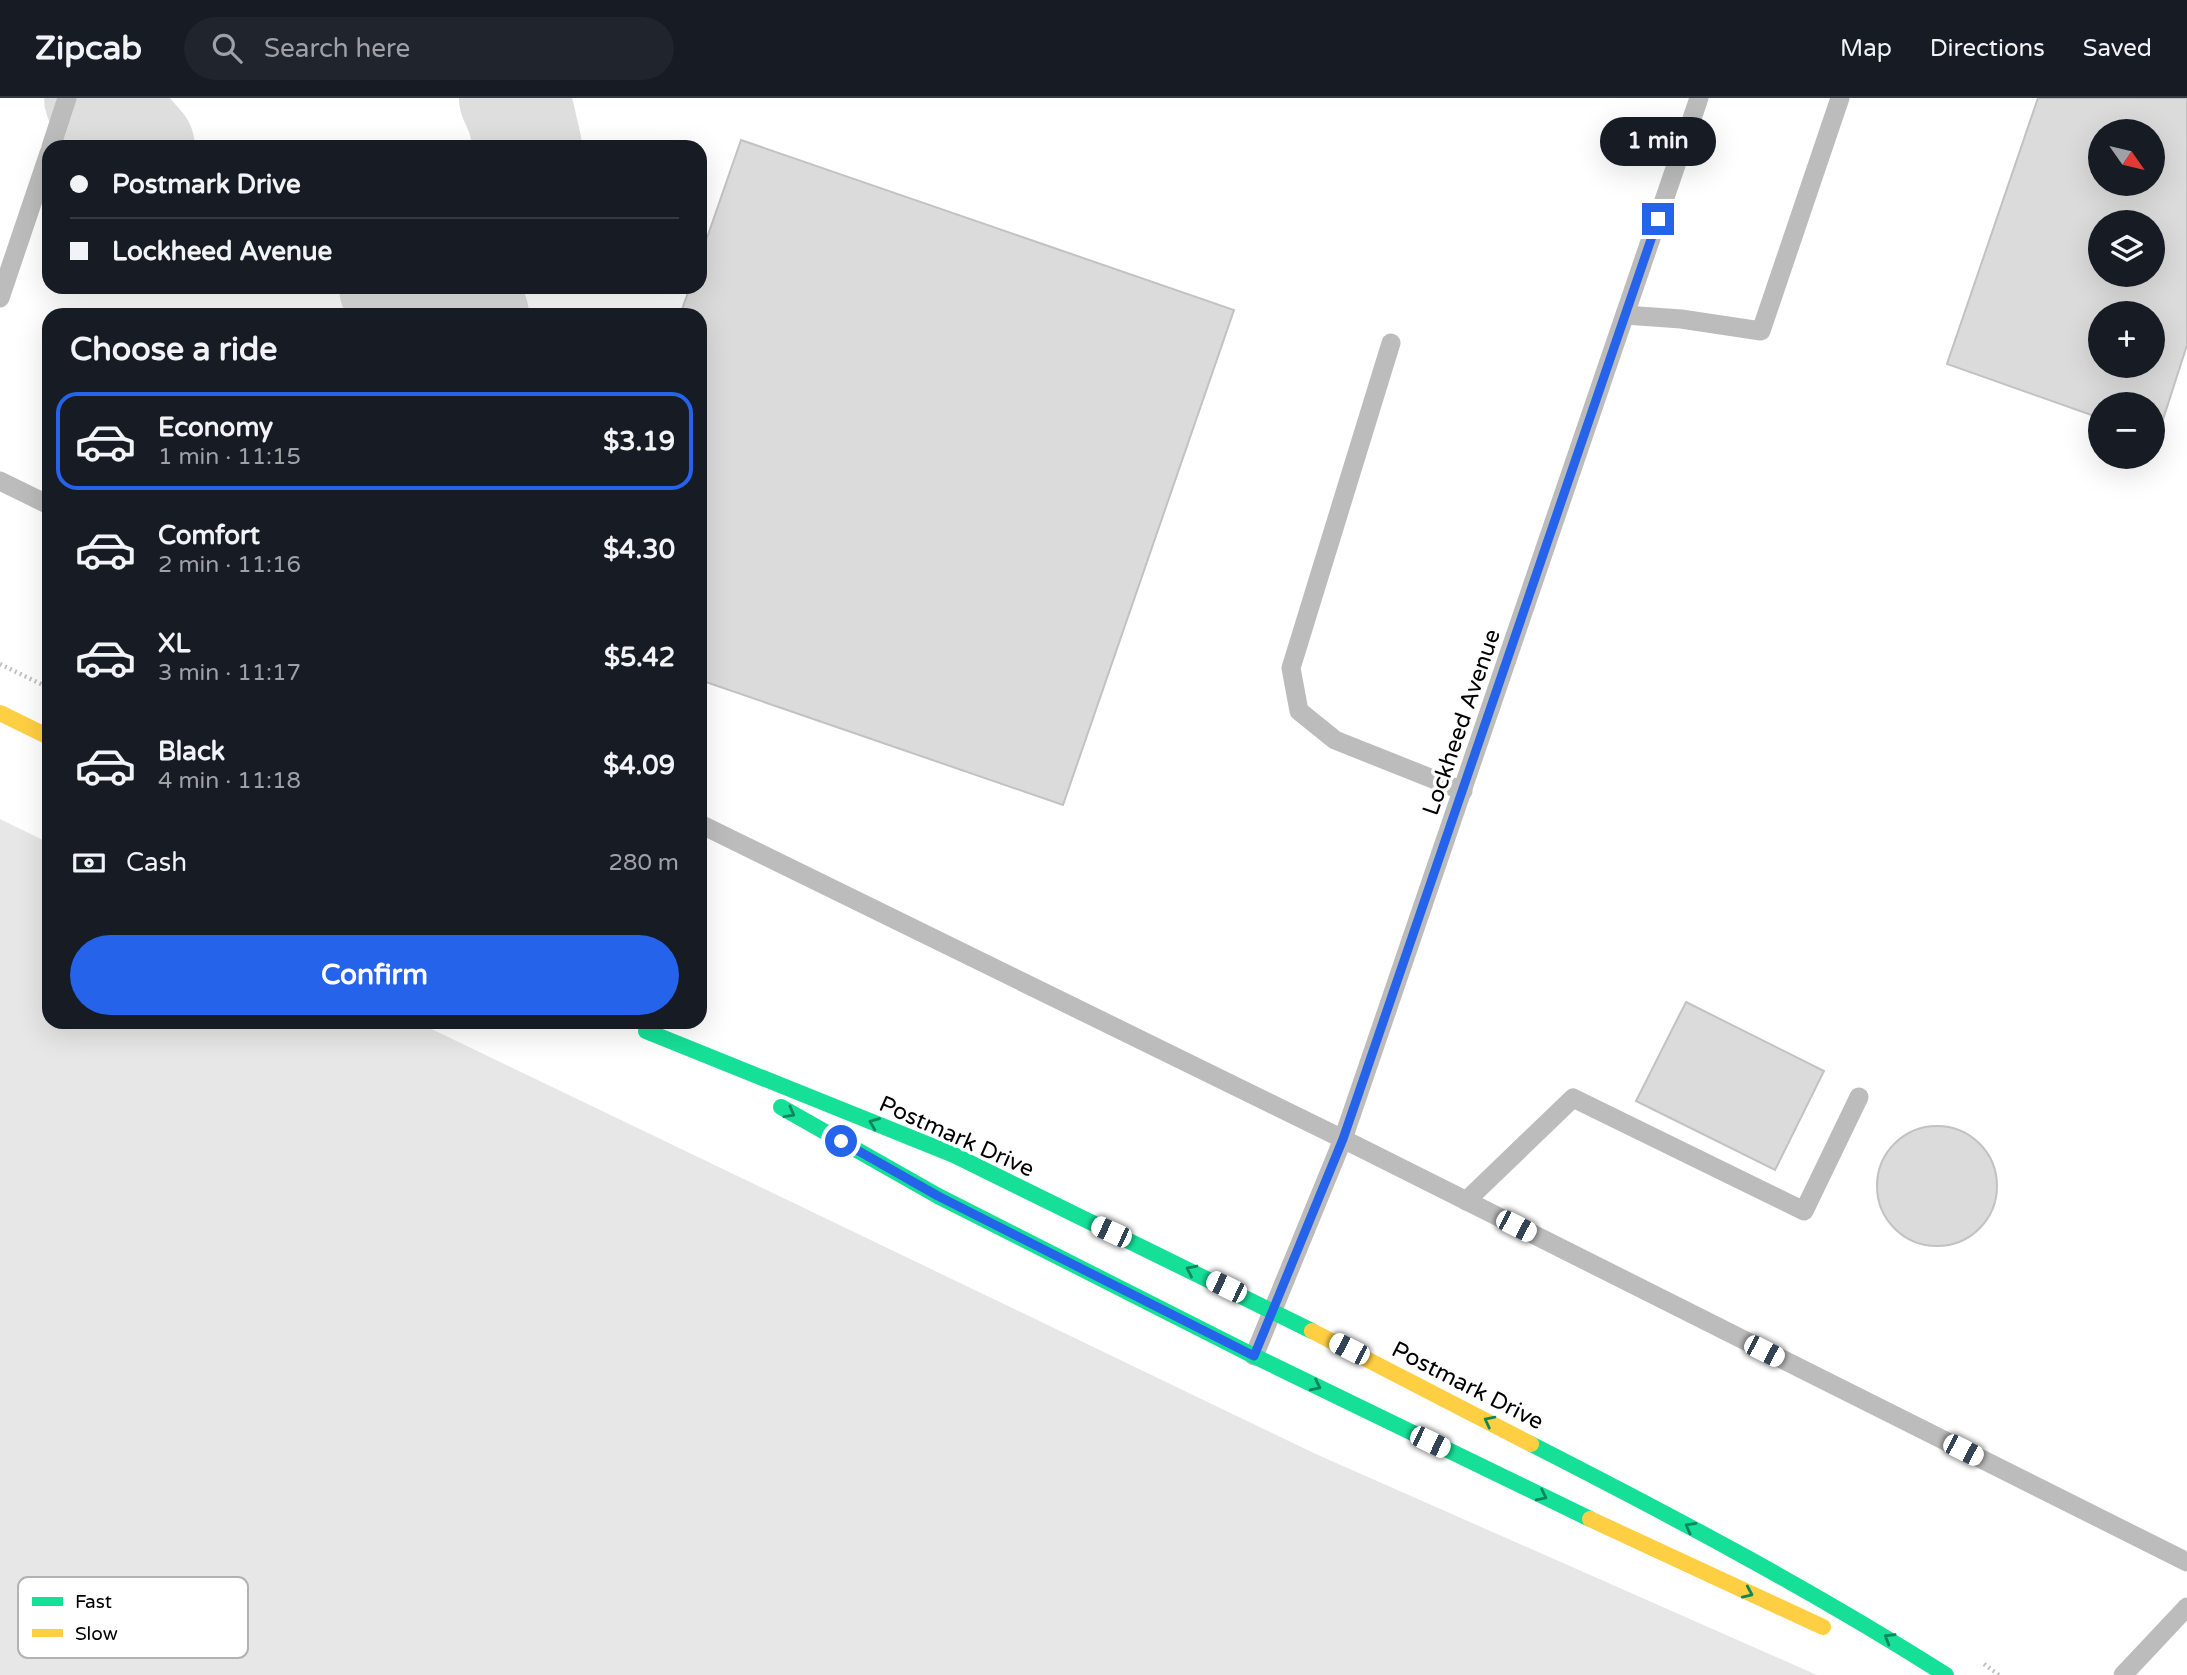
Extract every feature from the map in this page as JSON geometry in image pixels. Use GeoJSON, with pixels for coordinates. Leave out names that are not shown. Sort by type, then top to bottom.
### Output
{"type":"FeatureCollection","features":[{"type":"Feature","properties":{"kind":"street"},"geometry":{"type":"LineString","coordinates":[[0,713],[42,734]]}},
{"type":"Feature","properties":{"kind":"street","name":"Postmark Drive"},"geometry":{"type":"LineString","coordinates":[[642,1029],[954,1155],[1274,1311],[1660,1510],[1869,1626],[1946,1675]]}},
{"type":"Feature","properties":{"kind":"street","name":"Postmark Drive"},"geometry":{"type":"LineString","coordinates":[[646,1031],[938,1196],[1254,1356],[1656,1551],[1832,1631]]}},
{"type":"Feature","properties":{"kind":"street"},"geometry":{"type":"LineString","coordinates":[[1891,1660],[1922,1675]]}},
{"type":"Feature","properties":{"kind":"lane"},"geometry":{"type":"LineString","coordinates":[[53,140],[67,98]]}},
{"type":"Feature","properties":{"kind":"lane","name":"Lockheed Avenue"},"geometry":{"type":"LineString","coordinates":[[1254,1356],[1343,1139],[1699,98]]}},
{"type":"Feature","properties":{"kind":"lane"},"geometry":{"type":"LineString","coordinates":[[1625,315],[1681,318],[1761,331],[1840,98]]}},
{"type":"Feature","properties":{"kind":"lane"},"geometry":{"type":"LineString","coordinates":[[0,298],[42,174]]}},
{"type":"Feature","properties":{"kind":"lane"},"geometry":{"type":"LineString","coordinates":[[1391,343],[1291,668],[1299,711],[1335,740],[1463,791]]}},
{"type":"Feature","properties":{"kind":"lane"},"geometry":{"type":"LineString","coordinates":[[0,481],[42,502]]}},
{"type":"Feature","properties":{"kind":"lane"},"geometry":{"type":"LineString","coordinates":[[707,827],[1343,1139],[2187,1562]]}},
{"type":"Feature","properties":{"kind":"lane"},"geometry":{"type":"LineString","coordinates":[[1466,1201],[1573,1098],[1804,1211],[1859,1097]]}},
{"type":"Feature","properties":{"kind":"lane"},"geometry":{"type":"LineString","coordinates":[[2123,1675],[2187,1607]]}},
{"type":"Feature","properties":{"kind":"path"},"geometry":{"type":"LineString","coordinates":[[0,664],[42,685]]}},
{"type":"Feature","properties":{"kind":"shaded area"},"geometry":{"type":"Polygon","coordinates":[[[0,819],[42,840],[42,1029],[432,1029],[1318,1455],[1817,1675],[0,1675],[0,819]]]}},
{"type":"Feature","properties":{"kind":"building"},"geometry":{"type":"Polygon","coordinates":[[[2038,98],[2187,98],[2187,345],[2165,413],[2165,392],[2088,392],[2088,414],[1947,364],[2038,98]]]}},
{"type":"Feature","properties":{"kind":"building"},"geometry":{"type":"Polygon","coordinates":[[[741,140],[1234,310],[1063,805],[707,682],[707,308],[682,308],[688,294],[707,294],[707,238],[741,140]]]}},
{"type":"Feature","properties":{"kind":"building"},"geometry":{"type":"Polygon","coordinates":[[[1686,1002],[1824,1071],[1775,1170],[1636,1101],[1686,1002]]]}},
{"type":"Feature","properties":{"kind":"building"},"geometry":{"type":"Polygon","coordinates":[[[1937,1126],[1960,1130],[1980,1143],[1993,1163],[1997,1186],[1993,1209],[1980,1229],[1960,1242],[1937,1246],[1914,1242],[1894,1229],[1881,1209],[1877,1186],[1881,1163],[1894,1143],[1914,1130],[1937,1126]]]}},
{"type":"Feature","properties":{"kind":"taxiway"},"geometry":{"type":"LineString","coordinates":[[98,98],[135,140]]}},
{"type":"Feature","properties":{"kind":"taxiway"},"geometry":{"type":"LineString","coordinates":[[513,98],[521,116],[526,140]]}},
{"type":"Feature","properties":{"kind":"taxiway"},"geometry":{"type":"LineString","coordinates":[[414,294],[454,308]]}},
{"type":"Feature","properties":{"kind":"traffic: fast"},"geometry":{"type":"LineString","coordinates":[[646,1031],[954,1155],[1312,1331]]}},
{"type":"Feature","properties":{"kind":"traffic: fast"},"geometry":{"type":"LineString","coordinates":[[781,1107],[938,1196],[1254,1356],[1590,1519]]}},
{"type":"Feature","properties":{"kind":"traffic: fast"},"geometry":{"type":"LineString","coordinates":[[1531,1444],[1741,1555],[1946,1675]]}},
{"type":"Feature","properties":{"kind":"traffic: slow"},"geometry":{"type":"LineString","coordinates":[[0,713],[42,734]]}},
{"type":"Feature","properties":{"kind":"traffic: slow"},"geometry":{"type":"LineString","coordinates":[[1312,1331],[1531,1444]]}},
{"type":"Feature","properties":{"kind":"traffic: slow"},"geometry":{"type":"LineString","coordinates":[[1590,1519],[1823,1627]]}},
{"type":"Feature","properties":{"kind":"route"},"geometry":{"type":"LineString","coordinates":[[841,1141],[938,1196],[1254,1356],[1343,1139],[1658,219]]}}]}
